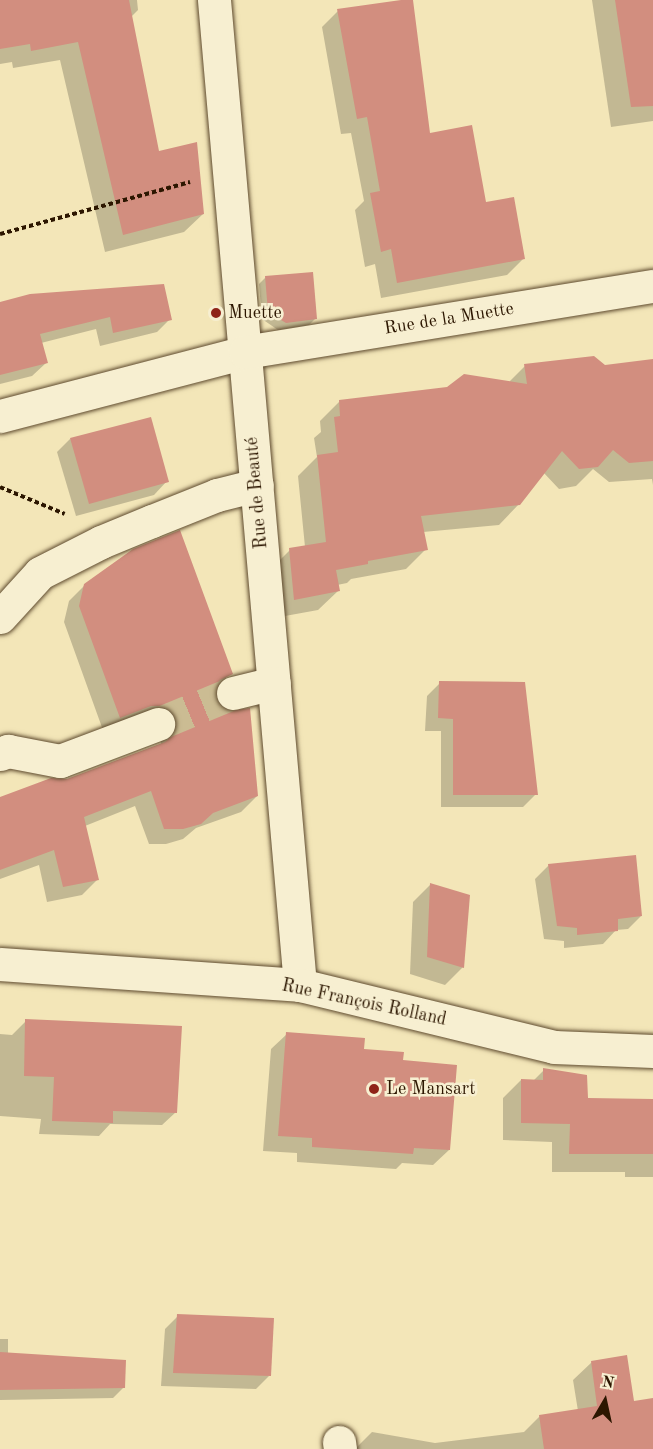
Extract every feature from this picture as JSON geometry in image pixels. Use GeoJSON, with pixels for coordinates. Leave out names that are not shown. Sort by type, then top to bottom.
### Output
{"type":"FeatureCollection","features":[{"type":"Feature","properties":{"kind":"street","name":"Rue de Beauté"},"geometry":{"type":"LineString","coordinates":[[213,0],[300,985]]}},
{"type":"Feature","properties":{"kind":"street","name":"Rue de la Muette"},"geometry":{"type":"LineString","coordinates":[[0,416],[245,352],[653,286]]}},
{"type":"Feature","properties":{"kind":"street"},"geometry":{"type":"LineString","coordinates":[[0,617],[40,573],[101,542],[217,495],[257,485]]}},
{"type":"Feature","properties":{"kind":"street"},"geometry":{"type":"LineString","coordinates":[[233,693],[274,682]]}},
{"type":"Feature","properties":{"kind":"street"},"geometry":{"type":"LineString","coordinates":[[0,754],[8,751],[60,761],[158,724]]}},
{"type":"Feature","properties":{"kind":"street","name":"Rue François Rolland"},"geometry":{"type":"LineString","coordinates":[[0,964],[300,985],[554,1047],[653,1051]]}},
{"type":"Feature","properties":{"kind":"path"},"geometry":{"type":"LineString","coordinates":[[0,234],[138,194],[229,173]]}},
{"type":"Feature","properties":{"kind":"building"},"geometry":{"type":"Polygon","coordinates":[[[0,0],[129,0],[159,151],[197,142],[204,214],[123,235],[78,42],[31,51],[30,44],[0,49],[0,0]]]}},
{"type":"Feature","properties":{"kind":"building"},"geometry":{"type":"Polygon","coordinates":[[[413,0],[430,133],[472,125],[486,202],[514,197],[525,259],[397,283],[391,249],[381,252],[370,193],[380,191],[367,117],[357,119],[337,9],[413,0]]]}},
{"type":"Feature","properties":{"kind":"building"},"geometry":{"type":"Polygon","coordinates":[[[615,0],[653,0],[653,106],[631,107],[615,0]]]}},
{"type":"Feature","properties":{"kind":"building"},"geometry":{"type":"Polygon","coordinates":[[[313,272],[317,319],[286,323],[268,312],[265,276],[313,272]]]}},
{"type":"Feature","properties":{"kind":"building"},"geometry":{"type":"Polygon","coordinates":[[[164,284],[172,320],[113,333],[110,317],[40,334],[48,363],[0,375],[0,302],[30,294],[164,284]]]}},
{"type":"Feature","properties":{"kind":"building"},"geometry":{"type":"Polygon","coordinates":[[[594,356],[605,365],[653,359],[653,461],[629,463],[613,450],[598,467],[579,469],[562,451],[520,505],[421,516],[428,550],[368,561],[368,564],[336,570],[340,591],[294,600],[289,548],[326,542],[317,455],[338,452],[334,417],[340,416],[339,400],[447,387],[464,374],[527,384],[524,364],[594,356]]]}},
{"type":"Feature","properties":{"kind":"building"},"geometry":{"type":"Polygon","coordinates":[[[151,417],[169,482],[89,504],[70,438],[151,417]]]}},
{"type":"Feature","properties":{"kind":"building"},"geometry":{"type":"Polygon","coordinates":[[[180,530],[233,674],[220,680],[215,688],[215,698],[220,706],[228,711],[250,708],[258,796],[213,813],[201,824],[183,829],[164,829],[151,791],[84,817],[99,880],[63,887],[54,850],[0,870],[0,797],[51,778],[67,779],[165,742],[173,735],[176,718],[170,710],[162,706],[151,706],[120,718],[79,606],[84,584],[133,549],[180,530]]]}},
{"type":"Feature","properties":{"kind":"building"},"geometry":{"type":"Polygon","coordinates":[[[439,681],[525,682],[538,795],[453,795],[453,719],[438,718],[439,681]]]}},
{"type":"Feature","properties":{"kind":"building"},"geometry":{"type":"Polygon","coordinates":[[[636,855],[642,916],[618,919],[618,931],[577,935],[577,928],[557,926],[548,864],[636,855]]]}},
{"type":"Feature","properties":{"kind":"building"},"geometry":{"type":"Polygon","coordinates":[[[430,883],[470,895],[464,968],[427,957],[430,883]]]}},
{"type":"Feature","properties":{"kind":"building"},"geometry":{"type":"Polygon","coordinates":[[[25,1019],[182,1026],[177,1113],[113,1111],[113,1123],[52,1121],[54,1077],[24,1076],[25,1019]]]}},
{"type":"Feature","properties":{"kind":"building"},"geometry":{"type":"Polygon","coordinates":[[[286,1032],[365,1038],[364,1049],[404,1052],[403,1060],[457,1065],[450,1150],[414,1148],[413,1154],[312,1147],[312,1138],[278,1136],[286,1032]]]}},
{"type":"Feature","properties":{"kind":"building"},"geometry":{"type":"Polygon","coordinates":[[[543,1068],[587,1075],[588,1098],[653,1099],[653,1154],[569,1154],[570,1124],[521,1123],[521,1079],[543,1080],[543,1068]]]}},
{"type":"Feature","properties":{"kind":"building"},"geometry":{"type":"Polygon","coordinates":[[[177,1314],[274,1318],[271,1376],[173,1373],[177,1314]]]}},
{"type":"Feature","properties":{"kind":"building"},"geometry":{"type":"Polygon","coordinates":[[[0,1352],[126,1360],[125,1388],[0,1390],[0,1352]]]}},
{"type":"Feature","properties":{"kind":"building"},"geometry":{"type":"Polygon","coordinates":[[[627,1355],[634,1401],[653,1398],[653,1449],[544,1449],[539,1415],[597,1406],[591,1361],[627,1355]]]}},
{"type":"Feature","properties":{"kind":"tunnel"},"geometry":{"type":"LineString","coordinates":[[158,724],[233,693]]}},
{"type":"Feature","properties":{"kind":"place","name":"Muette"},"geometry":{"type":"Point","coordinates":[216,313]}},
{"type":"Feature","properties":{"kind":"place","name":"Le Mansart"},"geometry":{"type":"Point","coordinates":[374,1089]}}]}
